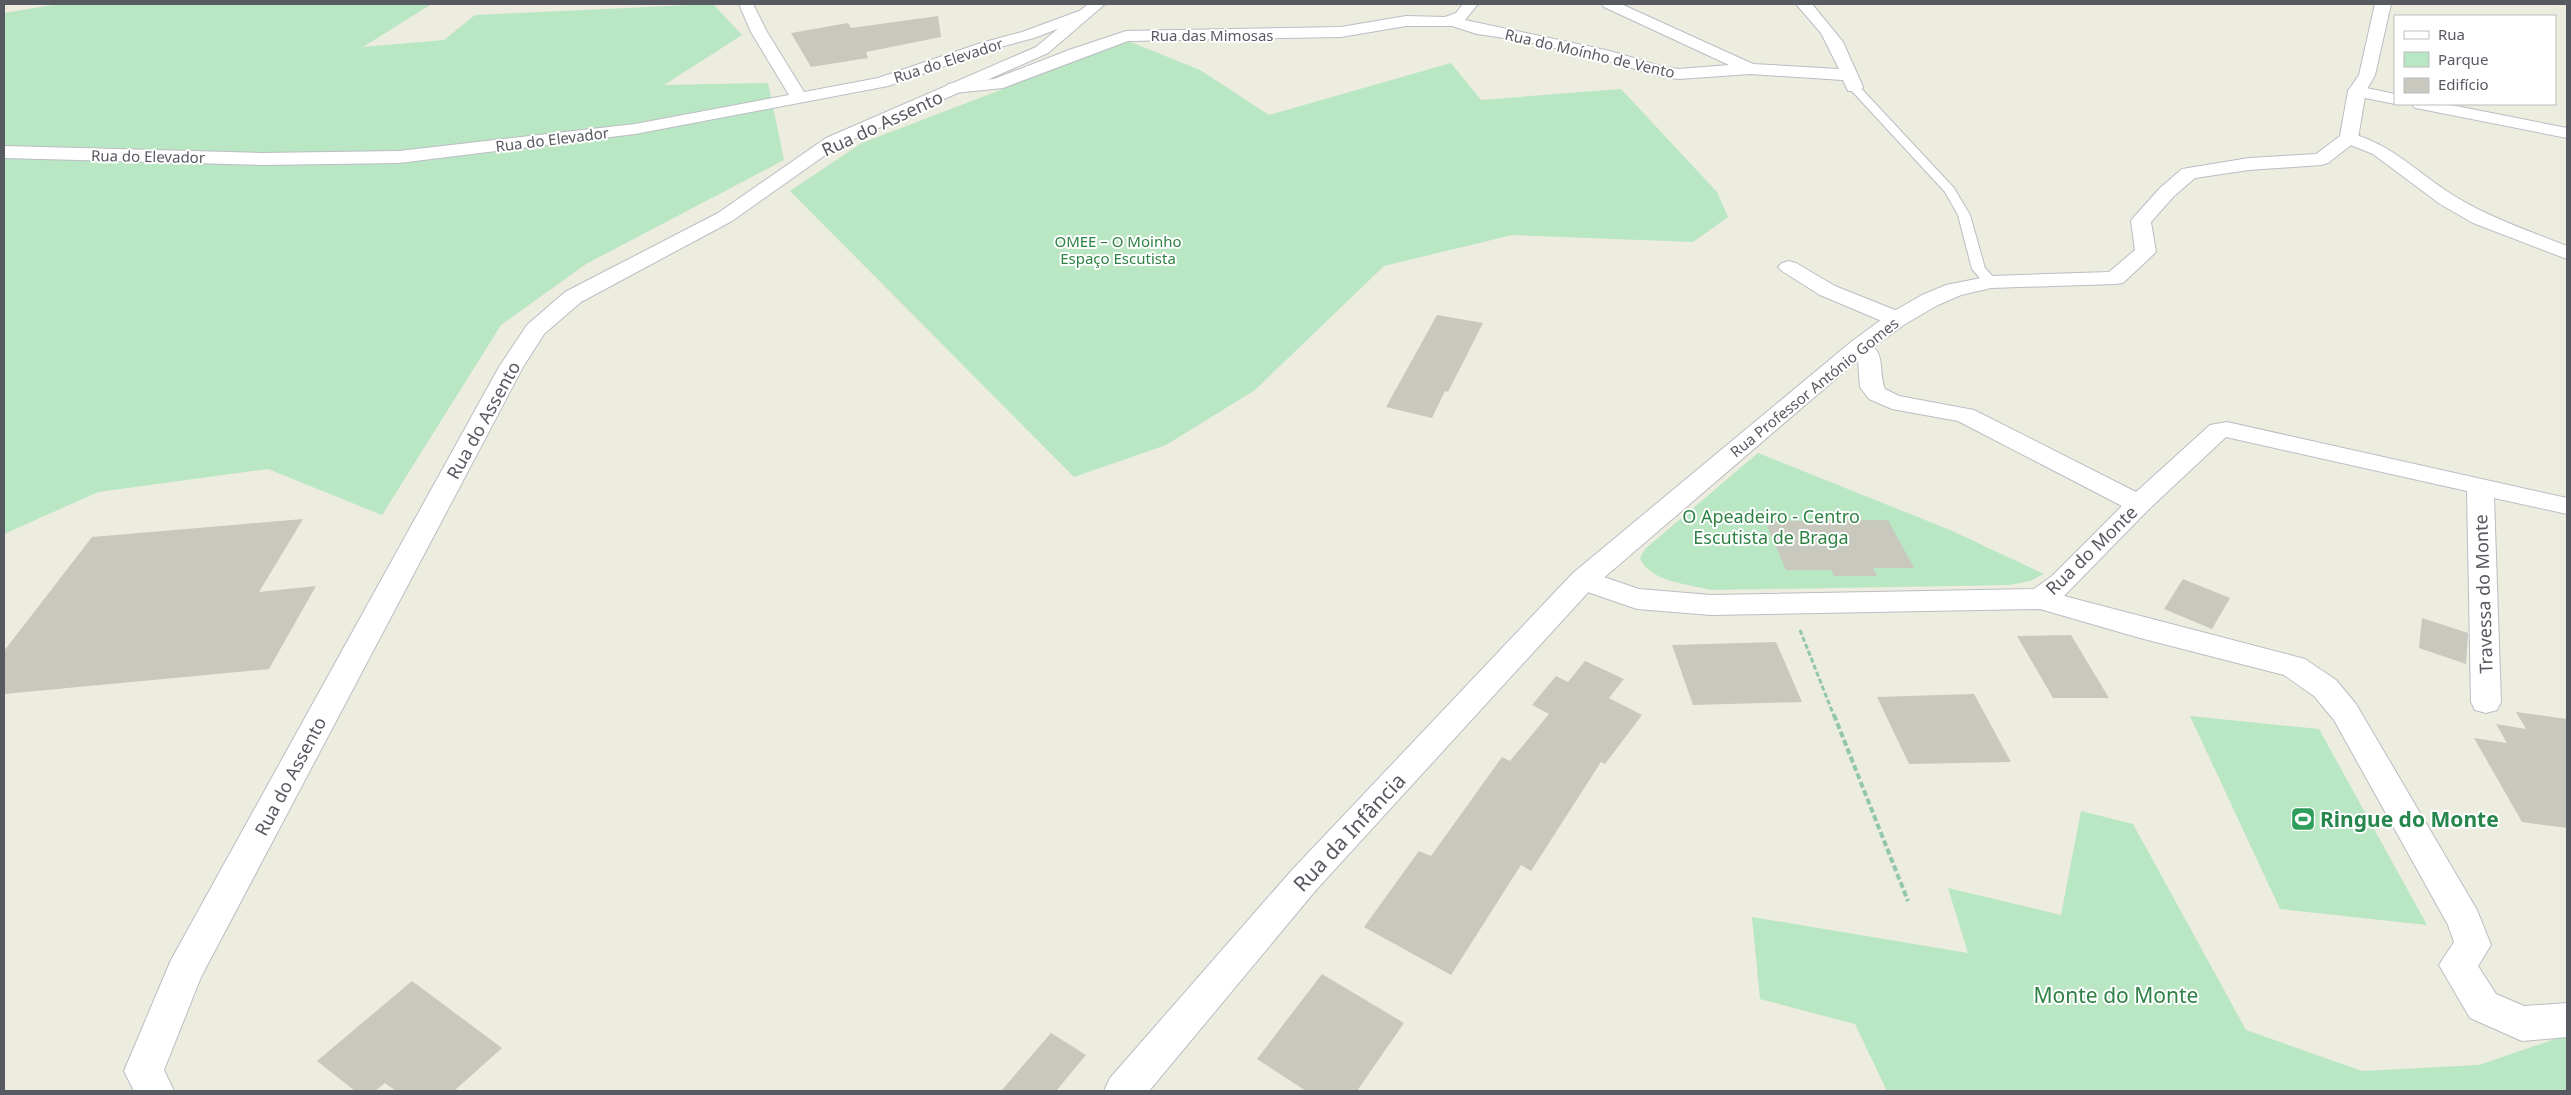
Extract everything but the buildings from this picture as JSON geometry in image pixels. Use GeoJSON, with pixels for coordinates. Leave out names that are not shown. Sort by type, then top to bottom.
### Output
{"type":"FeatureCollection","features":[{"type":"Feature","properties":{"kind":"street"},"geometry":{"type":"LineString","coordinates":[[746,4],[759,32],[799,97]]}},
{"type":"Feature","properties":{"kind":"street"},"geometry":{"type":"LineString","coordinates":[[1451,20],[1461,16],[1470,4]]}},
{"type":"Feature","properties":{"kind":"street"},"geometry":{"type":"LineString","coordinates":[[1609,4],[1750,68]]}},
{"type":"Feature","properties":{"kind":"street"},"geometry":{"type":"LineString","coordinates":[[1804,4],[1831,36],[1852,81]]}},
{"type":"Feature","properties":{"kind":"street"},"geometry":{"type":"LineString","coordinates":[[2383,4],[2367,75],[2357,91],[2349,138],[2380,150],[2447,200],[2480,219],[2567,253]]}},
{"type":"Feature","properties":{"kind":"street","name":"Rua do Elevador"},"geometry":{"type":"LineString","coordinates":[[4,152],[262,159],[399,157],[636,129],[882,82],[1001,42],[1028,35],[1082,7]]}},
{"type":"Feature","properties":{"kind":"street","name":"Rua do Assento"},"geometry":{"type":"LineString","coordinates":[[154,1091],[144,1071],[184,972],[511,367],[535,330],[573,297],[725,217],[832,142],[1042,50],[1082,7]]}},
{"type":"Feature","properties":{"kind":"street","name":"Rua do Moínho de Vento"},"geometry":{"type":"LineString","coordinates":[[1451,20],[1477,29],[1566,45],[1662,72],[1679,74],[1750,68],[1852,81]]}},
{"type":"Feature","properties":{"kind":"street","name":"Rua das Mimosas"},"geometry":{"type":"LineString","coordinates":[[954,88],[997,84],[1075,52],[1126,36],[1157,34],[1244,35],[1317,33],[1406,21],[1451,20]]}},
{"type":"Feature","properties":{"kind":"street"},"geometry":{"type":"LineString","coordinates":[[2357,91],[2394,98]]}},
{"type":"Feature","properties":{"kind":"street"},"geometry":{"type":"LineString","coordinates":[[2426,105],[2567,133]]}},
{"type":"Feature","properties":{"kind":"street","name":"Rua Professor António Gomes"},"geometry":{"type":"LineString","coordinates":[[1583,580],[1897,319],[1930,300],[1954,290],[1991,282],[2115,278],[2146,252],[2141,221],[2189,174],[2249,164],[2321,160],[2349,138]]}},
{"type":"Feature","properties":{"kind":"street"},"geometry":{"type":"LineString","coordinates":[[1790,267],[1811,284],[1834,295],[1897,319]]}},
{"type":"Feature","properties":{"kind":"street"},"geometry":{"type":"LineString","coordinates":[[1860,348],[1870,359],[1872,387],[1877,394],[1892,402],[1965,415],[2139,504]]}},
{"type":"Feature","properties":{"kind":"street","name":"Rua do Monte"},"geometry":{"type":"LineString","coordinates":[[1583,580],[1637,599],[1712,605],[2040,599],[2062,583],[2139,504],[2219,430],[2227,429],[2567,506]]}},
{"type":"Feature","properties":{"kind":"street","name":"Travessa do Monte"},"geometry":{"type":"LineString","coordinates":[[2480,486],[2486,702]]}},
{"type":"Feature","properties":{"kind":"street","name":"Rua da Infância"},"geometry":{"type":"LineString","coordinates":[[1124,1091],[1304,880],[1583,580]]}},
{"type":"Feature","properties":{"kind":"street"},"geometry":{"type":"LineString","coordinates":[[2040,599],[2140,628],[2294,667],[2325,688],[2344,712],[2464,921],[2473,945],[2457,965],[2483,1006],[2522,1024],[2567,1020]]}},
{"type":"Feature","properties":{"kind":"lane"},"geometry":{"type":"LineString","coordinates":[[1852,81],[1950,191],[1964,215],[1979,269],[1991,282]]}},
{"type":"Feature","properties":{"kind":"path"},"geometry":{"type":"LineString","coordinates":[[1790,603],[1908,901]]}},
{"type":"Feature","properties":{"kind":"green space"},"geometry":{"type":"Polygon","coordinates":[[[59,4],[430,5],[363,47],[444,40],[475,15],[713,4],[742,35],[664,85],[768,83],[784,160],[586,264],[501,325],[382,515],[268,469],[98,492],[4,534],[4,13],[59,4]]]}},
{"type":"Feature","properties":{"kind":"green space","name":"OMEE – O Moinho Espaço Escutista"},"geometry":{"type":"Polygon","coordinates":[[[1128,41],[1200,70],[1269,115],[1451,63],[1481,100],[1621,89],[1717,192],[1728,217],[1693,242],[1512,235],[1384,266],[1255,390],[1166,445],[1074,477],[790,191],[862,143],[1128,41]]]}},
{"type":"Feature","properties":{"kind":"green space","name":"O Apeadeiro - Centro Escutista de Braga"},"geometry":{"type":"Polygon","coordinates":[[[1758,453],[1950,530],[2044,574],[2030,581],[2009,585],[1711,590],[1671,581],[1652,572],[1645,566],[1640,558],[1645,549],[1758,453]]]}},
{"type":"Feature","properties":{"kind":"green space","name":"Ringue do Monte"},"geometry":{"type":"Polygon","coordinates":[[[2190,716],[2319,729],[2427,925],[2280,909],[2190,716]]]}},
{"type":"Feature","properties":{"kind":"green space","name":"Monte do Monte"},"geometry":{"type":"Polygon","coordinates":[[[2081,811],[2133,824],[2246,1030],[2362,1071],[2479,1065],[2567,1035],[2567,1091],[1887,1091],[1855,1024],[1760,999],[1752,917],[1968,953],[1948,888],[2061,915],[2081,811]]]}},
{"type":"Feature","properties":{"kind":"place","name":"Ringue do Monte"},"geometry":{"type":"Point","coordinates":[2303,819]}}]}
